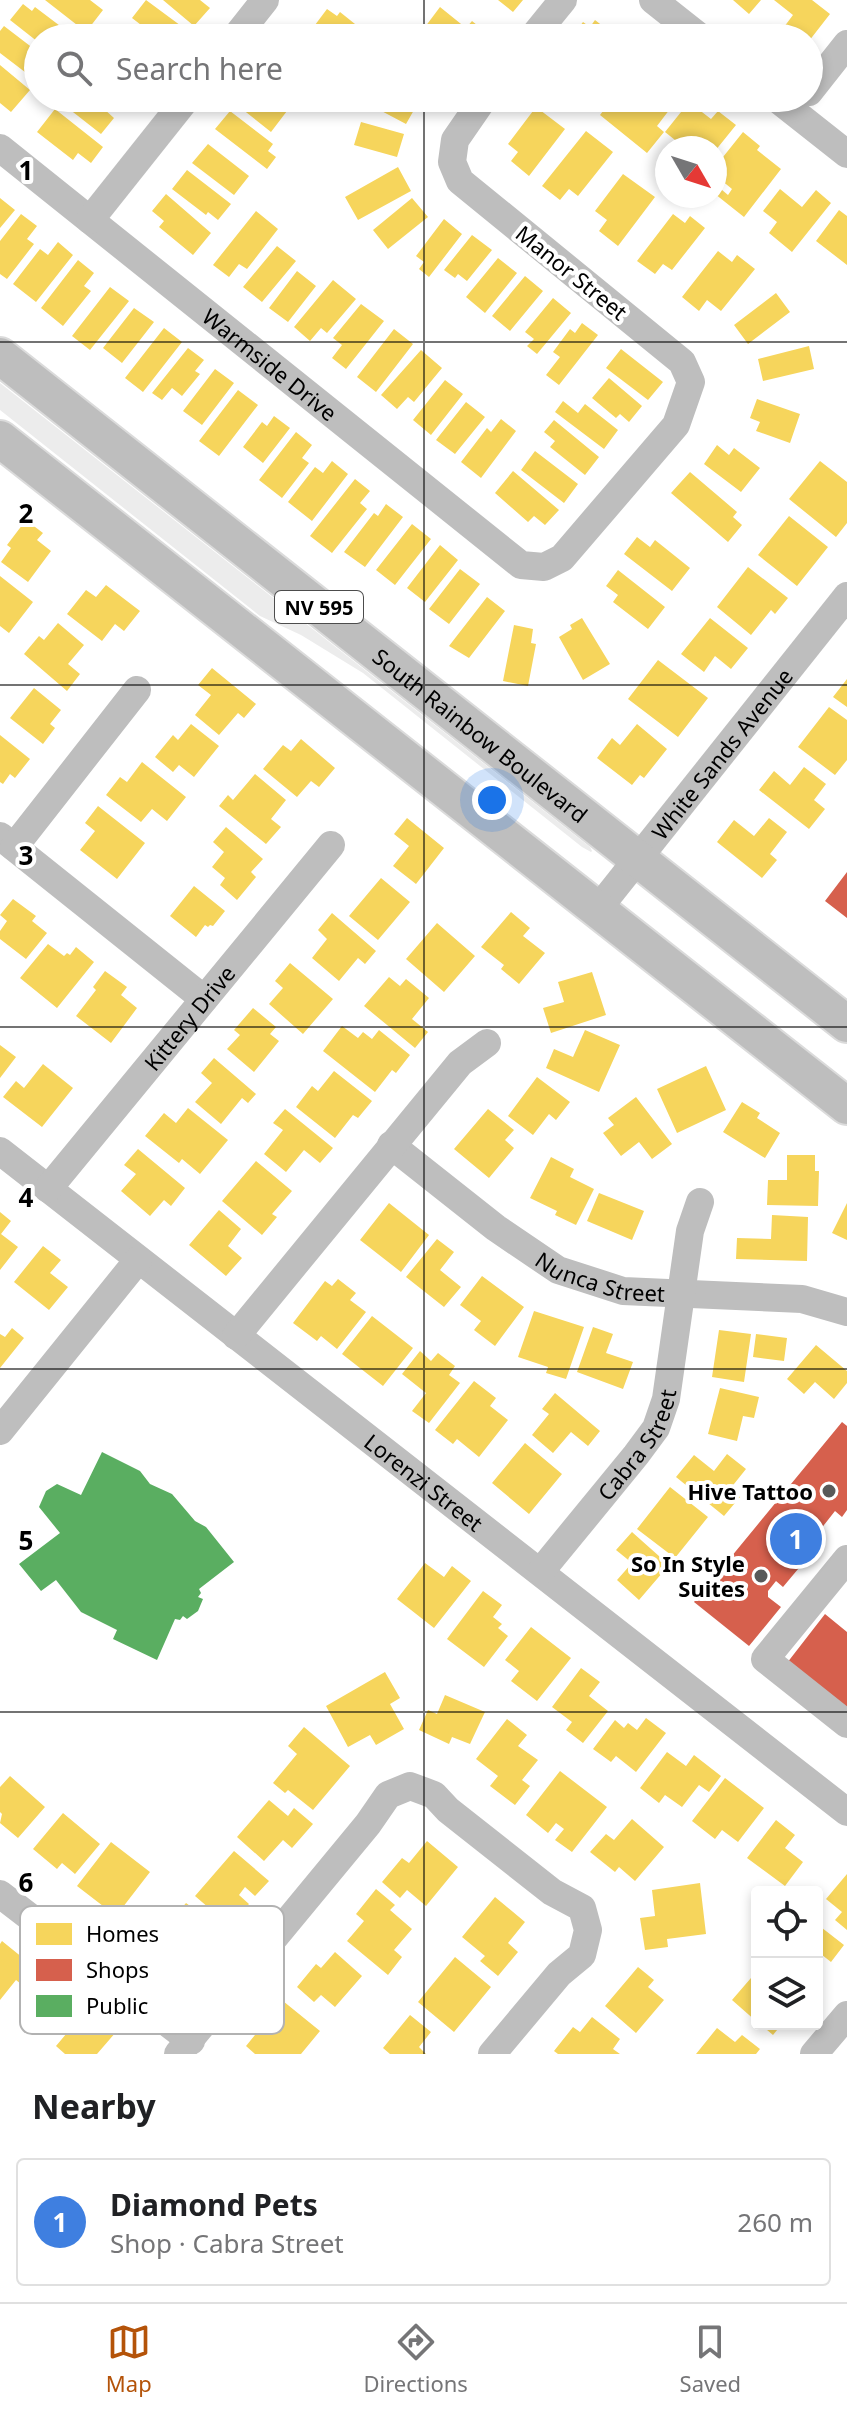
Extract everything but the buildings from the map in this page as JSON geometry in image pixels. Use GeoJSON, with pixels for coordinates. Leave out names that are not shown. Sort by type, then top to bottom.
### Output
{"type":"FeatureCollection","features":[{"type":"Feature","properties":{"kind":"main road","name":"South Rainbow Boulevard"},"geometry":{"type":"LineString","coordinates":[[0,356],[847,1024]]}},
{"type":"Feature","properties":{"kind":"main road","name":"NV 595"},"geometry":{"type":"LineString","coordinates":[[0,439],[847,1106]]}},
{"type":"Feature","properties":{"kind":"street"},"geometry":{"type":"LineString","coordinates":[[246,24],[265,0]]}},
{"type":"Feature","properties":{"kind":"street"},"geometry":{"type":"LineString","coordinates":[[543,24],[563,0]]}},
{"type":"Feature","properties":{"kind":"street"},"geometry":{"type":"LineString","coordinates":[[653,0],[683,24]]}},
{"type":"Feature","properties":{"kind":"street"},"geometry":{"type":"LineString","coordinates":[[823,70],[847,44]]}},
{"type":"Feature","properties":{"kind":"street"},"geometry":{"type":"LineString","coordinates":[[90,220],[176,112]]}},
{"type":"Feature","properties":{"kind":"street","name":"Manor Street"},"geometry":{"type":"LineString","coordinates":[[472,112],[455,140],[452,162],[460,181],[682,362],[691,382],[676,425],[562,558],[544,567]]}},
{"type":"Feature","properties":{"kind":"street"},"geometry":{"type":"LineString","coordinates":[[807,112],[847,154]]}},
{"type":"Feature","properties":{"kind":"street","name":"Warmside Drive"},"geometry":{"type":"LineString","coordinates":[[0,148],[521,565],[544,567]]}},
{"type":"Feature","properties":{"kind":"street","name":"White Sands Avenue"},"geometry":{"type":"LineString","coordinates":[[597,910],[847,596]]}},
{"type":"Feature","properties":{"kind":"street"},"geometry":{"type":"LineString","coordinates":[[137,690],[7,841],[204,999]]}},
{"type":"Feature","properties":{"kind":"street","name":"Kittery Drive"},"geometry":{"type":"LineString","coordinates":[[48,1189],[331,845]]}},
{"type":"Feature","properties":{"kind":"street"},"geometry":{"type":"LineString","coordinates":[[236,1336],[460,1063],[487,1043]]}},
{"type":"Feature","properties":{"kind":"street","name":"Nunca Street"},"geometry":{"type":"LineString","coordinates":[[391,1145],[496,1228],[558,1270],[623,1291],[802,1299],[847,1312]]}},
{"type":"Feature","properties":{"kind":"street","name":"Lorenzi Street"},"geometry":{"type":"LineString","coordinates":[[0,1151],[847,1812]]}},
{"type":"Feature","properties":{"kind":"street","name":"Cabra Street"},"geometry":{"type":"LineString","coordinates":[[541,1571],[656,1428],[666,1399],[690,1231],[700,1202]]}},
{"type":"Feature","properties":{"kind":"street"},"geometry":{"type":"LineString","coordinates":[[0,1431],[138,1260]]}},
{"type":"Feature","properties":{"kind":"street"},"geometry":{"type":"LineString","coordinates":[[847,1559],[765,1659],[847,1724]]}},
{"type":"Feature","properties":{"kind":"street"},"geometry":{"type":"LineString","coordinates":[[284,1926],[388,1795],[410,1786],[434,1795],[448,1810],[552,1892],[582,1908],[588,1930],[582,1955],[559,1974],[492,2054]]}},
{"type":"Feature","properties":{"kind":"street"},"geometry":{"type":"LineString","coordinates":[[0,1894],[20,1911]]}},
{"type":"Feature","properties":{"kind":"street"},"geometry":{"type":"LineString","coordinates":[[814,2054],[847,2015]]}},
{"type":"Feature","properties":{"kind":"street"},"geometry":{"type":"LineString","coordinates":[[169,2034],[185,2047]]}},
{"type":"Feature","properties":{"kind":"shaded area"},"geometry":{"type":"Polygon","coordinates":[[[0,383],[592,851],[582,847],[363,673],[301,635],[260,616],[0,410],[0,383]]]}},
{"type":"Feature","properties":{"kind":"place","name":"Hive Tattoo"},"geometry":{"type":"Point","coordinates":[829,1491]}},
{"type":"Feature","properties":{"kind":"place","name":"Diamond Pets"},"geometry":{"type":"Point","coordinates":[796,1539]}},
{"type":"Feature","properties":{"kind":"place","name":"So In Style Suites"},"geometry":{"type":"Point","coordinates":[761,1576]}}]}
